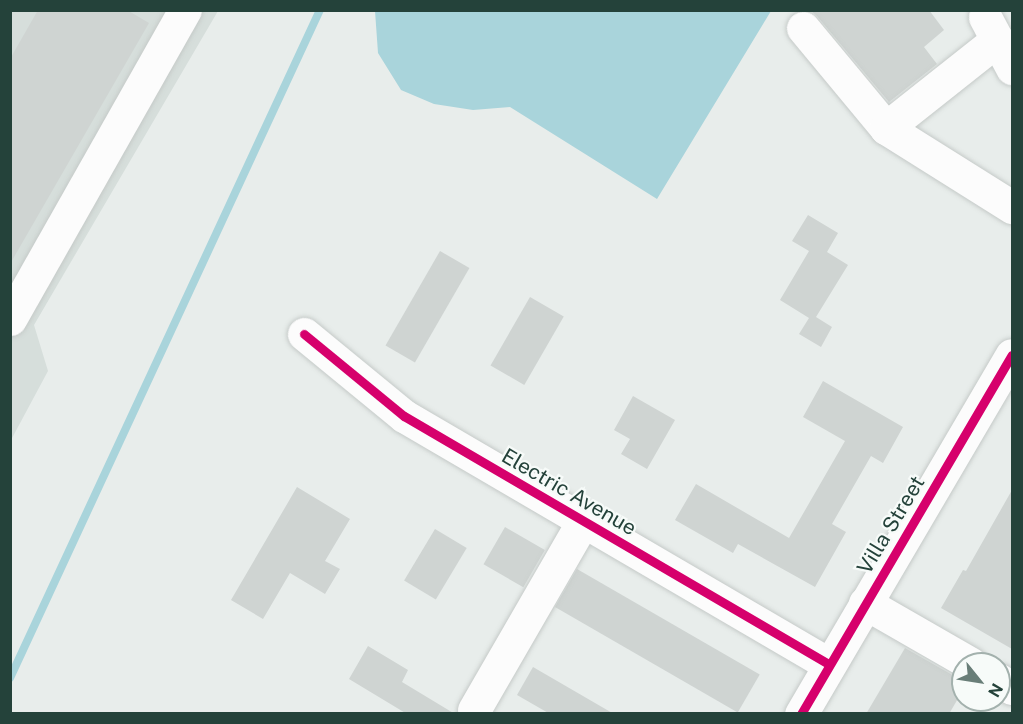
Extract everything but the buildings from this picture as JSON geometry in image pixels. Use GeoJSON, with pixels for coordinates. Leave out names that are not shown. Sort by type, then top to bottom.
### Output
{"type":"FeatureCollection","features":[{"type":"Feature","properties":{"kind":"street"},"geometry":{"type":"LineString","coordinates":[[10,319],[184,10]]}},
{"type":"Feature","properties":{"kind":"street"},"geometry":{"type":"LineString","coordinates":[[886,128],[991,19],[1012,68]]}},
{"type":"Feature","properties":{"kind":"street"},"geometry":{"type":"LineString","coordinates":[[803,28],[886,128],[1012,207]]}},
{"type":"Feature","properties":{"kind":"street","name":"Electric Avenue"},"geometry":{"type":"LineString","coordinates":[[304,334],[404,416],[829,664]]}},
{"type":"Feature","properties":{"kind":"street","name":"Villa Street"},"geometry":{"type":"LineString","coordinates":[[801,714],[1012,355]]}},
{"type":"Feature","properties":{"kind":"street"},"geometry":{"type":"LineString","coordinates":[[474,710],[583,521]]}},
{"type":"Feature","properties":{"kind":"street"},"geometry":{"type":"LineString","coordinates":[[865,603],[951,652]]}},
{"type":"Feature","properties":{"kind":"shaded area"},"geometry":{"type":"Polygon","coordinates":[[[11,11],[218,11],[34,325],[48,371],[11,440],[11,11]]]}},
{"type":"Feature","properties":{"kind":"water"},"geometry":{"type":"Polygon","coordinates":[[[375,10],[771,11],[657,199],[510,107],[473,110],[434,104],[401,90],[378,53],[375,10]]]}},
{"type":"Feature","properties":{"kind":"waterway"},"geometry":{"type":"LineString","coordinates":[[10,678],[320,10]]}},
{"type":"Feature","properties":{"kind":"cycle path"},"geometry":{"type":"LineString","coordinates":[[304,334],[404,416],[829,664]]}},
{"type":"Feature","properties":{"kind":"cycle path"},"geometry":{"type":"LineString","coordinates":[[801,714],[1012,355]]}}]}
